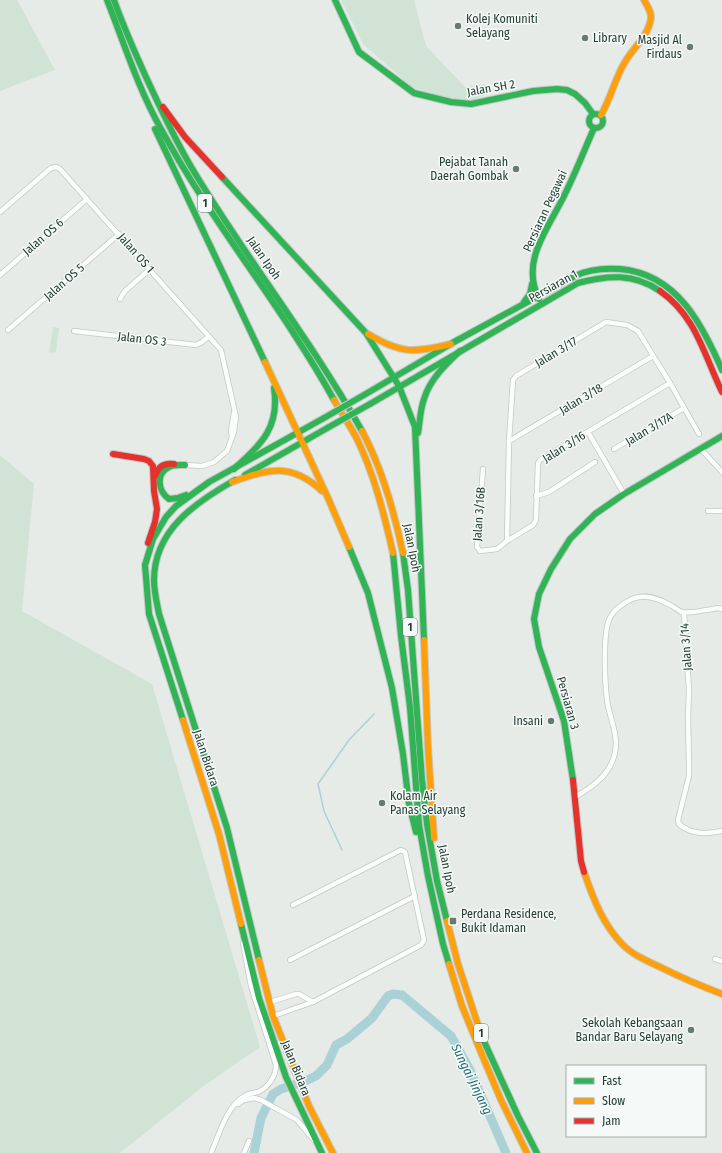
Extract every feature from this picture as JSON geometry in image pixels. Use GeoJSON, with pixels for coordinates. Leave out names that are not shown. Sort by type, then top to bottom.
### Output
{"type":"FeatureCollection","features":[{"type":"Feature","properties":{"kind":"main road"},"geometry":{"type":"LineString","coordinates":[[106,0],[120,48],[140,98],[328,498],[368,593],[392,688],[403,754],[409,804],[413,822],[424,855]]}},
{"type":"Feature","properties":{"kind":"main road","name":"Jalan Ipoh"},"geometry":{"type":"LineString","coordinates":[[106,0],[138,81],[160,128],[205,203],[287,323],[330,392],[356,438],[370,471],[385,518],[394,556],[401,636],[410,707],[417,805],[424,855],[445,950],[462,1006],[501,1100],[527,1153]]}},
{"type":"Feature","properties":{"kind":"main road","name":"Jalan Ipoh"},"geometry":{"type":"LineString","coordinates":[[114,0],[121,21],[166,121],[195,174],[284,307],[350,410],[366,439],[382,476],[398,528],[405,565],[422,780],[427,824],[437,881],[458,964],[479,1029],[515,1110],[537,1153]]}},
{"type":"Feature","properties":{"kind":"main road","name":"Jalan SH 2"},"geometry":{"type":"LineString","coordinates":[[335,0],[359,52],[414,93],[467,104],[548,89],[566,89],[579,96],[593,114]]}},
{"type":"Feature","properties":{"kind":"main road"},"geometry":{"type":"LineString","coordinates":[[601,115],[607,105],[620,71],[649,24],[651,18],[650,12],[644,0]]}},
{"type":"Feature","properties":{"kind":"main road"},"geometry":{"type":"LineString","coordinates":[[155,95],[185,137],[366,333],[399,386],[415,427],[428,747],[437,881]]}},
{"type":"Feature","properties":{"kind":"main road"},"geometry":{"type":"LineString","coordinates":[[596,113],[601,115],[603,124],[594,128],[590,125],[589,120],[593,114],[596,113]]}},
{"type":"Feature","properties":{"kind":"main road","name":"Persiaran Pegawai"},"geometry":{"type":"LineString","coordinates":[[542,304],[532,283],[532,265],[534,256],[575,173],[594,128]]}},
{"type":"Feature","properties":{"kind":"main road","name":"Persiaran 1"},"geometry":{"type":"LineString","coordinates":[[364,395],[451,344],[580,273],[607,268],[633,270],[663,284],[683,302],[698,321],[722,370]]}},
{"type":"Feature","properties":{"kind":"main road","name":"Persiaran 1"},"geometry":{"type":"LineString","coordinates":[[370,404],[578,283],[594,278],[609,276],[631,278],[646,282],[669,298],[688,318],[722,392]]}},
{"type":"Feature","properties":{"kind":"main road"},"geometry":{"type":"LineString","coordinates":[[518,307],[528,299],[531,292],[532,283]]}},
{"type":"Feature","properties":{"kind":"main road"},"geometry":{"type":"LineString","coordinates":[[366,333],[390,347],[407,352],[431,349],[451,344]]}},
{"type":"Feature","properties":{"kind":"main road"},"geometry":{"type":"LineString","coordinates":[[416,438],[424,400],[428,389],[447,363],[460,351]]}},
{"type":"Feature","properties":{"kind":"main road"},"geometry":{"type":"LineString","coordinates":[[234,469],[260,444],[272,426],[276,414],[275,394],[263,358]]}},
{"type":"Feature","properties":{"kind":"main road","name":"Jalan Bidara"},"geometry":{"type":"LineString","coordinates":[[322,1153],[286,1077],[259,998],[219,834],[149,614],[144,576],[148,552],[153,539],[166,517],[176,506],[209,482],[298,434],[364,395]]}},
{"type":"Feature","properties":{"kind":"main road","name":"Jalan Bidara"},"geometry":{"type":"LineString","coordinates":[[333,1153],[295,1074],[274,1016],[227,828],[159,614],[154,588],[154,568],[161,546],[172,527],[181,516],[194,506],[232,482],[370,404]]}},
{"type":"Feature","properties":{"kind":"main road","name":"Persiaran 3"},"geometry":{"type":"LineString","coordinates":[[722,436],[624,494],[595,514],[570,539],[551,569],[539,594],[534,619],[538,647],[564,721],[575,797],[581,861],[591,893],[598,909],[610,929],[623,945],[637,956],[695,984],[722,994]]}},
{"type":"Feature","properties":{"kind":"main road"},"geometry":{"type":"LineString","coordinates":[[113,454],[144,459],[149,461],[154,469],[156,515],[143,560],[141,573],[142,591],[149,614]]}},
{"type":"Feature","properties":{"kind":"main road"},"geometry":{"type":"LineString","coordinates":[[154,482],[157,471],[162,464],[185,465]]}},
{"type":"Feature","properties":{"kind":"main road"},"geometry":{"type":"LineString","coordinates":[[185,465],[169,466],[162,472],[159,486],[165,497],[169,499],[178,498],[209,482]]}},
{"type":"Feature","properties":{"kind":"main road"},"geometry":{"type":"LineString","coordinates":[[232,482],[260,472],[277,470],[288,471],[298,473],[310,479],[328,498]]}},
{"type":"Feature","properties":{"kind":"main road"},"geometry":{"type":"LineString","coordinates":[[270,1002],[267,1002],[266,1008],[282,1065]]}},
{"type":"Feature","properties":{"kind":"street","name":"Jalan OS 1"},"geometry":{"type":"LineString","coordinates":[[0,212],[50,168],[56,167],[60,169],[221,350],[234,410],[235,424],[232,439],[227,451],[214,462],[202,466],[185,465]]}},
{"type":"Feature","properties":{"kind":"street","name":"Jalan OS 6"},"geometry":{"type":"LineString","coordinates":[[0,275],[87,199]]}},
{"type":"Feature","properties":{"kind":"street","name":"Jalan OS 5"},"geometry":{"type":"LineString","coordinates":[[8,330],[119,234]]}},
{"type":"Feature","properties":{"kind":"street"},"geometry":{"type":"LineString","coordinates":[[120,299],[125,291],[150,269]]}},
{"type":"Feature","properties":{"kind":"street","name":"Jalan 3/17"},"geometry":{"type":"LineString","coordinates":[[507,541],[509,441],[513,380],[516,376],[606,322],[627,326],[638,331],[699,434]]}},
{"type":"Feature","properties":{"kind":"street","name":"Jalan OS 3"},"geometry":{"type":"LineString","coordinates":[[74,331],[196,345],[208,337]]}},
{"type":"Feature","properties":{"kind":"street","name":"Jalan 3/18"},"geometry":{"type":"LineString","coordinates":[[509,441],[653,356]]}},
{"type":"Feature","properties":{"kind":"street","name":"Jalan 3/16"},"geometry":{"type":"LineString","coordinates":[[507,541],[533,525],[536,520],[538,464],[540,460],[670,383]]}},
{"type":"Feature","properties":{"kind":"street","name":"Jalan 3/17A"},"geometry":{"type":"LineString","coordinates":[[614,449],[684,408]]}},
{"type":"Feature","properties":{"kind":"street"},"geometry":{"type":"LineString","coordinates":[[588,432],[624,494]]}},
{"type":"Feature","properties":{"kind":"street"},"geometry":{"type":"LineString","coordinates":[[701,449],[722,472]]}},
{"type":"Feature","properties":{"kind":"street"},"geometry":{"type":"LineString","coordinates":[[536,496],[549,492],[595,462]]}},
{"type":"Feature","properties":{"kind":"street","name":"Jalan 3/16B"},"geometry":{"type":"LineString","coordinates":[[483,469],[478,549],[480,551],[497,549],[507,541]]}},
{"type":"Feature","properties":{"kind":"street"},"geometry":{"type":"LineString","coordinates":[[708,511],[722,511]]}},
{"type":"Feature","properties":{"kind":"street","name":"Jalan 3/14"},"geometry":{"type":"LineString","coordinates":[[575,797],[600,780],[612,764],[614,758],[616,738],[607,701],[605,645],[607,623],[611,615],[622,604],[632,598],[646,596],[660,598],[684,612],[689,690],[689,776],[678,820],[679,824],[690,831],[707,834],[722,831]]}},
{"type":"Feature","properties":{"kind":"street"},"geometry":{"type":"LineString","coordinates":[[684,612],[719,608],[722,609]]}},
{"type":"Feature","properties":{"kind":"street"},"geometry":{"type":"LineString","coordinates":[[274,1016],[313,1002],[421,946],[424,940],[405,852],[403,850],[350,875],[293,905]]}},
{"type":"Feature","properties":{"kind":"street"},"geometry":{"type":"LineString","coordinates":[[290,960],[415,896]]}},
{"type":"Feature","properties":{"kind":"street"},"geometry":{"type":"LineString","coordinates":[[211,1153],[227,1117],[233,1108],[245,1095],[265,1088],[274,1075],[276,1065],[251,986],[241,925]]}},
{"type":"Feature","properties":{"kind":"street"},"geometry":{"type":"LineString","coordinates":[[715,959],[722,962]]}},
{"type":"Feature","properties":{"kind":"street"},"geometry":{"type":"LineString","coordinates":[[270,1002],[296,994],[299,994],[313,1002]]}},
{"type":"Feature","properties":{"kind":"street"},"geometry":{"type":"LineString","coordinates":[[233,1108],[244,1100],[254,1098],[261,1100],[297,1120],[318,1144]]}},
{"type":"Feature","properties":{"kind":"street"},"geometry":{"type":"LineString","coordinates":[[244,1153],[249,1141]]}},
{"type":"Feature","properties":{"kind":"green space"},"geometry":{"type":"Polygon","coordinates":[[[0,0],[17,0],[55,70],[0,91],[0,0]]]}},
{"type":"Feature","properties":{"kind":"green space"},"geometry":{"type":"Polygon","coordinates":[[[341,0],[414,0],[426,46],[465,87],[486,84],[488,94],[470,101],[437,95],[412,87],[363,44],[341,0]]]}},
{"type":"Feature","properties":{"kind":"green space"},"geometry":{"type":"Polygon","coordinates":[[[53,327],[59,328],[56,352],[49,353],[53,327]]]}},
{"type":"Feature","properties":{"kind":"green space"},"geometry":{"type":"Polygon","coordinates":[[[0,455],[34,484],[22,611],[152,684],[260,1047],[205,1085],[120,1153],[0,1153],[0,455]]]}},
{"type":"Feature","properties":{"kind":"waterway"},"geometry":{"type":"LineString","coordinates":[[342,850],[324,811],[318,784],[349,740],[374,714]]}},
{"type":"Feature","properties":{"kind":"waterway","name":"Sungai Jinjang"},"geometry":{"type":"LineString","coordinates":[[254,1153],[261,1118],[273,1094],[281,1089],[316,1076],[327,1065],[336,1045],[347,1039],[372,1018],[388,996],[393,994],[402,995],[451,1036],[470,1070],[506,1153]]}},
{"type":"Feature","properties":{"kind":"traffic: fast"},"geometry":{"type":"LineString","coordinates":[[107,0],[138,82],[161,129],[202,198],[292,331],[334,400]]}},
{"type":"Feature","properties":{"kind":"traffic: fast"},"geometry":{"type":"LineString","coordinates":[[114,0],[145,75],[182,151],[216,207],[343,398],[362,431]]}},
{"type":"Feature","properties":{"kind":"traffic: fast"},"geometry":{"type":"LineString","coordinates":[[335,0],[359,52],[414,93],[451,102],[471,104],[533,91],[557,89],[567,90],[575,94],[585,103],[593,114]]}},
{"type":"Feature","properties":{"kind":"traffic: fast"},"geometry":{"type":"LineString","coordinates":[[593,114],[599,114],[603,118],[603,121],[603,124],[599,128],[593,128],[589,124],[589,118],[593,114]]}},
{"type":"Feature","properties":{"kind":"traffic: fast"},"geometry":{"type":"LineString","coordinates":[[539,299],[534,285],[534,258],[544,233],[576,171],[594,128]]}},
{"type":"Feature","properties":{"kind":"traffic: fast"},"geometry":{"type":"LineString","coordinates":[[155,129],[265,362]]}},
{"type":"Feature","properties":{"kind":"traffic: fast"},"geometry":{"type":"LineString","coordinates":[[222,177],[366,333],[399,386],[415,427],[424,640]]}},
{"type":"Feature","properties":{"kind":"traffic: fast"},"geometry":{"type":"LineString","coordinates":[[364,395],[454,342],[575,276],[591,270],[603,269],[620,269],[640,273],[657,280],[672,291],[685,304],[696,319],[722,370]]}},
{"type":"Feature","properties":{"kind":"traffic: fast"},"geometry":{"type":"LineString","coordinates":[[370,404],[578,283],[599,278],[620,277],[640,281],[660,291]]}},
{"type":"Feature","properties":{"kind":"traffic: fast"},"geometry":{"type":"LineString","coordinates":[[524,302],[530,294],[532,284]]}},
{"type":"Feature","properties":{"kind":"traffic: fast"},"geometry":{"type":"LineString","coordinates":[[418,433],[423,403],[430,385],[434,378],[460,351]]}},
{"type":"Feature","properties":{"kind":"traffic: fast"},"geometry":{"type":"LineString","coordinates":[[234,469],[260,443],[271,425],[275,402],[274,388]]}},
{"type":"Feature","properties":{"kind":"traffic: fast"},"geometry":{"type":"LineString","coordinates":[[324,418],[364,395]]}},
{"type":"Feature","properties":{"kind":"traffic: fast"},"geometry":{"type":"LineString","coordinates":[[329,427],[370,404]]}},
{"type":"Feature","properties":{"kind":"traffic: fast"},"geometry":{"type":"LineString","coordinates":[[183,720],[149,614],[145,565],[153,539],[166,517],[176,506],[209,482],[324,418]]}},
{"type":"Feature","properties":{"kind":"traffic: fast"},"geometry":{"type":"LineString","coordinates":[[245,475],[329,427]]}},
{"type":"Feature","properties":{"kind":"traffic: fast"},"geometry":{"type":"LineString","coordinates":[[573,780],[564,721],[539,647],[534,619],[539,594],[551,569],[570,539],[595,514],[624,494],[722,436]]}},
{"type":"Feature","properties":{"kind":"traffic: fast"},"geometry":{"type":"LineString","coordinates":[[185,465],[173,465],[165,470],[160,478],[160,487],[162,492],[169,499],[186,495]]}},
{"type":"Feature","properties":{"kind":"traffic: fast"},"geometry":{"type":"LineString","coordinates":[[235,480],[192,508],[169,532],[161,546],[156,562],[154,584],[159,614],[227,828],[259,960]]}},
{"type":"Feature","properties":{"kind":"traffic: fast"},"geometry":{"type":"LineString","coordinates":[[349,547],[368,593],[392,688],[403,754],[409,804],[416,832]]}},
{"type":"Feature","properties":{"kind":"traffic: fast"},"geometry":{"type":"LineString","coordinates":[[393,553],[410,707],[419,825],[428,876],[449,964]]}},
{"type":"Feature","properties":{"kind":"traffic: fast"},"geometry":{"type":"LineString","coordinates":[[403,553],[408,590],[422,780],[427,824],[437,881],[447,921]]}},
{"type":"Feature","properties":{"kind":"traffic: fast"},"geometry":{"type":"LineString","coordinates":[[241,924],[259,998],[286,1077],[322,1153]]}},
{"type":"Feature","properties":{"kind":"traffic: fast"},"geometry":{"type":"LineString","coordinates":[[482,1037],[518,1116],[537,1153]]}},
{"type":"Feature","properties":{"kind":"traffic: slow"},"geometry":{"type":"LineString","coordinates":[[601,115],[628,57],[648,29],[651,17],[649,8],[644,0]]}},
{"type":"Feature","properties":{"kind":"traffic: slow"},"geometry":{"type":"LineString","coordinates":[[368,334],[380,341],[408,350],[427,349],[451,344]]}},
{"type":"Feature","properties":{"kind":"traffic: slow"},"geometry":{"type":"LineString","coordinates":[[265,362],[349,547]]}},
{"type":"Feature","properties":{"kind":"traffic: slow"},"geometry":{"type":"LineString","coordinates":[[334,400],[356,437],[368,465],[382,509],[393,553]]}},
{"type":"Feature","properties":{"kind":"traffic: slow"},"geometry":{"type":"LineString","coordinates":[[362,431],[376,460],[387,490],[403,553]]}},
{"type":"Feature","properties":{"kind":"traffic: slow"},"geometry":{"type":"LineString","coordinates":[[232,482],[269,471],[290,472],[311,482],[322,491]]}},
{"type":"Feature","properties":{"kind":"traffic: slow"},"geometry":{"type":"LineString","coordinates":[[424,640],[428,747],[434,838]]}},
{"type":"Feature","properties":{"kind":"traffic: slow"},"geometry":{"type":"LineString","coordinates":[[183,720],[219,834],[241,924]]}},
{"type":"Feature","properties":{"kind":"traffic: slow"},"geometry":{"type":"LineString","coordinates":[[584,872],[604,920],[627,949],[650,962],[722,994]]}},
{"type":"Feature","properties":{"kind":"traffic: slow"},"geometry":{"type":"LineString","coordinates":[[447,921],[458,964],[482,1037]]}},
{"type":"Feature","properties":{"kind":"traffic: slow"},"geometry":{"type":"LineString","coordinates":[[259,960],[273,1016],[309,1106],[333,1153]]}},
{"type":"Feature","properties":{"kind":"traffic: slow"},"geometry":{"type":"LineString","coordinates":[[449,964],[462,1006],[480,1050],[501,1100],[527,1153]]}},
{"type":"Feature","properties":{"kind":"traffic: jam"},"geometry":{"type":"LineString","coordinates":[[163,107],[185,137],[222,177]]}},
{"type":"Feature","properties":{"kind":"traffic: jam"},"geometry":{"type":"LineString","coordinates":[[660,291],[672,301],[691,324],[722,392]]}},
{"type":"Feature","properties":{"kind":"traffic: jam"},"geometry":{"type":"LineString","coordinates":[[113,454],[144,459],[149,461],[153,466],[154,491],[157,509],[155,522],[148,543]]}},
{"type":"Feature","properties":{"kind":"traffic: jam"},"geometry":{"type":"LineString","coordinates":[[155,476],[162,466],[174,464]]}},
{"type":"Feature","properties":{"kind":"traffic: jam"},"geometry":{"type":"LineString","coordinates":[[573,780],[581,861],[584,872]]}},
{"type":"Feature","properties":{"kind":"place","name":"Kolej Komuniti Selayang"},"geometry":{"type":"Point","coordinates":[458,26]}},
{"type":"Feature","properties":{"kind":"place","name":"Library"},"geometry":{"type":"Point","coordinates":[585,38]}},
{"type":"Feature","properties":{"kind":"place","name":"Masjid Al Firdaus"},"geometry":{"type":"Point","coordinates":[690,47]}},
{"type":"Feature","properties":{"kind":"place","name":"Pejabat Tanah Daerah Gombak"},"geometry":{"type":"Point","coordinates":[516,169]}},
{"type":"Feature","properties":{"kind":"place","name":"Insani"},"geometry":{"type":"Point","coordinates":[551,721]}},
{"type":"Feature","properties":{"kind":"place","name":"Kolam Air Panas Selayang"},"geometry":{"type":"Point","coordinates":[382,803]}},
{"type":"Feature","properties":{"kind":"place","name":"Perdana Residence, Bukit Idaman"},"geometry":{"type":"Point","coordinates":[453,921]}},
{"type":"Feature","properties":{"kind":"place","name":"Sekolah Kebangsaan Bandar Baru Selayang"},"geometry":{"type":"Point","coordinates":[691,1030]}}]}
